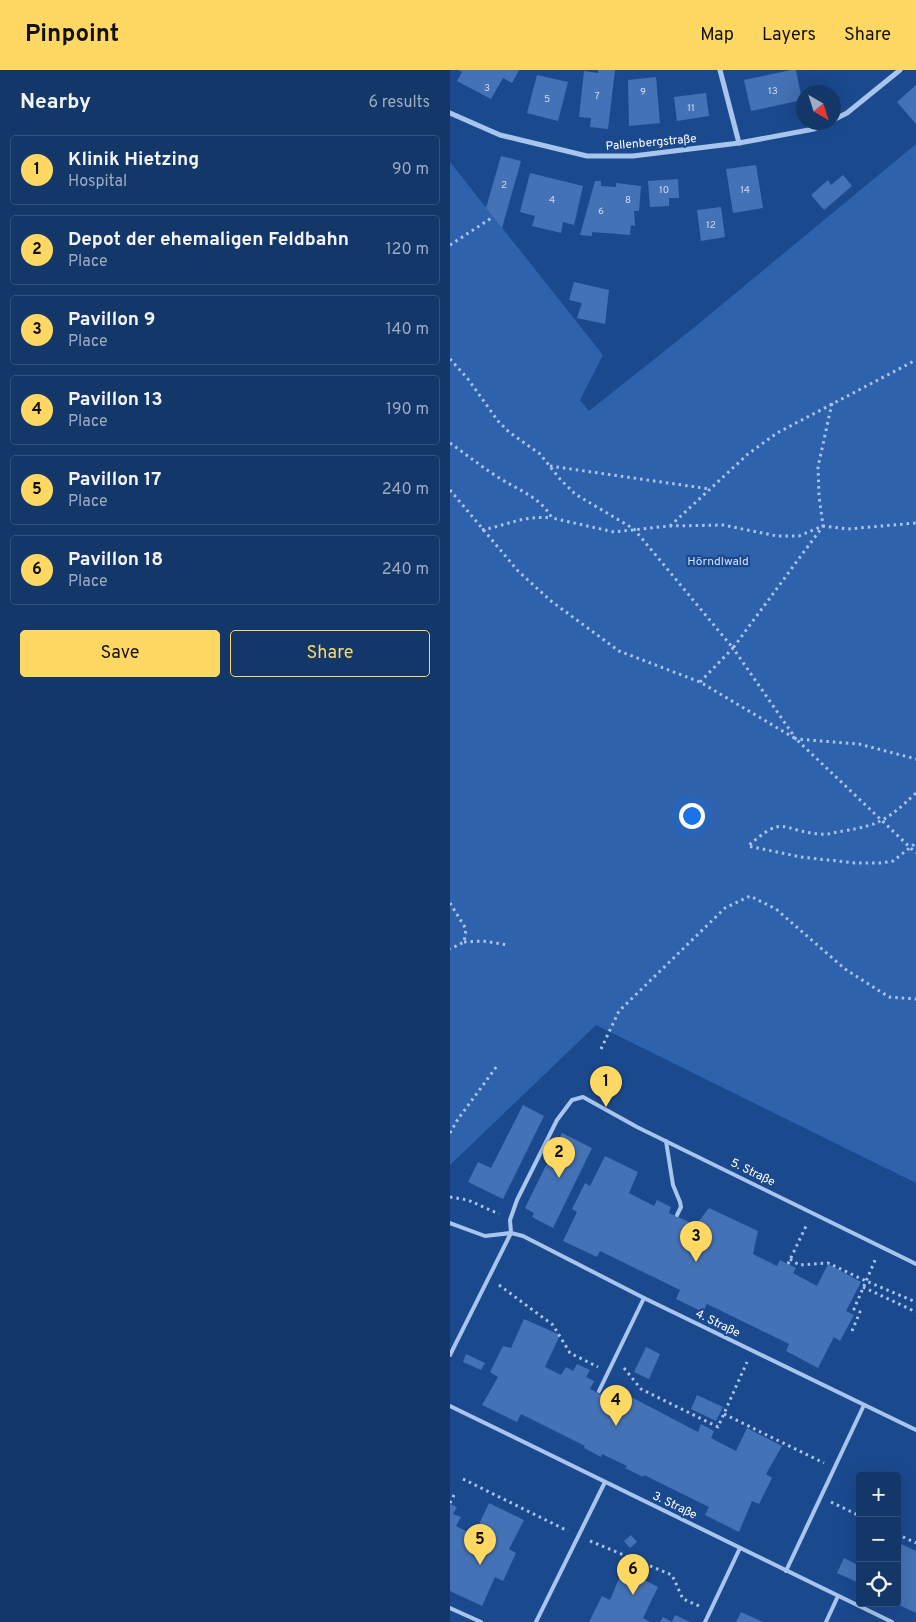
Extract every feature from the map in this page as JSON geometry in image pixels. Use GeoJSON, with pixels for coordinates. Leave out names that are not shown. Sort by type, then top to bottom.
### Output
{"type":"FeatureCollection","features":[{"type":"Feature","properties":{"kind":"street"},"geometry":{"type":"LineString","coordinates":[[720,70],[739,143]]}},
{"type":"Feature","properties":{"kind":"street"},"geometry":{"type":"LineString","coordinates":[[841,116],[900,70]]}},
{"type":"Feature","properties":{"kind":"street","name":"Pallenbergstraße"},"geometry":{"type":"LineString","coordinates":[[450,113],[500,135],[587,156],[634,156],[739,143],[809,130]]}},
{"type":"Feature","properties":{"kind":"lane","name":"5. Straße"},"geometry":{"type":"LineString","coordinates":[[511,1233],[510,1220],[517,1200],[557,1120],[572,1100],[582,1097],[666,1141],[916,1264]]}},
{"type":"Feature","properties":{"kind":"lane"},"geometry":{"type":"LineString","coordinates":[[666,1141],[673,1185],[681,1207],[677,1215]]}},
{"type":"Feature","properties":{"kind":"lane"},"geometry":{"type":"LineString","coordinates":[[450,1223],[485,1236],[511,1233]]}},
{"type":"Feature","properties":{"kind":"lane"},"geometry":{"type":"LineString","coordinates":[[450,1355],[511,1233]]}},
{"type":"Feature","properties":{"kind":"lane","name":"4. Straße"},"geometry":{"type":"LineString","coordinates":[[511,1233],[523,1236],[644,1298],[916,1430]]}},
{"type":"Feature","properties":{"kind":"lane"},"geometry":{"type":"LineString","coordinates":[[599,1391],[644,1298]]}},
{"type":"Feature","properties":{"kind":"lane"},"geometry":{"type":"LineString","coordinates":[[786,1571],[864,1405]]}},
{"type":"Feature","properties":{"kind":"lane","name":"3. Straße"},"geometry":{"type":"LineString","coordinates":[[450,1406],[892,1622]]}},
{"type":"Feature","properties":{"kind":"lane"},"geometry":{"type":"LineString","coordinates":[[536,1622],[605,1482]]}},
{"type":"Feature","properties":{"kind":"lane"},"geometry":{"type":"LineString","coordinates":[[705,1622],[740,1548]]}},
{"type":"Feature","properties":{"kind":"lane"},"geometry":{"type":"LineString","coordinates":[[826,1622],[838,1596]]}},
{"type":"Feature","properties":{"kind":"lane"},"geometry":{"type":"LineString","coordinates":[[450,1608],[481,1622]]}},
{"type":"Feature","properties":{"kind":"path"},"geometry":{"type":"LineString","coordinates":[[450,245],[493,218]]}},
{"type":"Feature","properties":{"kind":"path"},"geometry":{"type":"LineString","coordinates":[[450,360],[468,379],[498,421],[509,432],[532,447],[575,494],[634,530],[733,648],[796,739],[881,822],[916,853]]}},
{"type":"Feature","properties":{"kind":"path"},"geometry":{"type":"LineString","coordinates":[[669,526],[748,454],[777,433],[916,360]]}},
{"type":"Feature","properties":{"kind":"path"},"geometry":{"type":"LineString","coordinates":[[700,682],[733,648],[823,526],[818,496],[818,467],[832,403]]}},
{"type":"Feature","properties":{"kind":"path"},"geometry":{"type":"LineString","coordinates":[[450,443],[502,480],[538,499],[552,518]]}},
{"type":"Feature","properties":{"kind":"path"},"geometry":{"type":"LineString","coordinates":[[550,466],[710,489]]}},
{"type":"Feature","properties":{"kind":"path"},"geometry":{"type":"LineString","coordinates":[[450,490],[518,571],[551,601],[619,652],[700,682],[796,739],[859,744],[916,759]]}},
{"type":"Feature","properties":{"kind":"path"},"geometry":{"type":"LineString","coordinates":[[482,530],[534,516],[552,518],[570,524],[614,532],[669,526],[724,525],[777,536],[799,536],[823,526],[848,529],[916,522]]}},
{"type":"Feature","properties":{"kind":"path"},"geometry":{"type":"LineString","coordinates":[[916,793],[896,812],[873,826],[822,835],[783,825],[766,830],[748,846],[801,857],[855,863],[892,861],[916,843]]}},
{"type":"Feature","properties":{"kind":"path"},"geometry":{"type":"LineString","coordinates":[[601,1049],[620,1012],[725,908],[750,896],[776,909],[845,969],[889,997],[916,999]]}},
{"type":"Feature","properties":{"kind":"path"},"geometry":{"type":"LineString","coordinates":[[450,903],[466,929],[464,942]]}},
{"type":"Feature","properties":{"kind":"path"},"geometry":{"type":"LineString","coordinates":[[450,949],[464,942],[483,941],[508,945]]}},
{"type":"Feature","properties":{"kind":"path"},"geometry":{"type":"LineString","coordinates":[[450,1133],[497,1066]]}},
{"type":"Feature","properties":{"kind":"path"},"geometry":{"type":"LineString","coordinates":[[788,1264],[812,1212]]}},
{"type":"Feature","properties":{"kind":"path"},"geometry":{"type":"LineString","coordinates":[[790,1259],[800,1265],[828,1262],[866,1281],[916,1302]]}},
{"type":"Feature","properties":{"kind":"path"},"geometry":{"type":"LineString","coordinates":[[852,1331],[860,1312],[854,1308],[876,1259]]}},
{"type":"Feature","properties":{"kind":"path"},"geometry":{"type":"LineString","coordinates":[[489,1277],[553,1325],[570,1353],[609,1372]]}},
{"type":"Feature","properties":{"kind":"path"},"geometry":{"type":"LineString","coordinates":[[863,1287],[916,1312]]}},
{"type":"Feature","properties":{"kind":"path"},"geometry":{"type":"LineString","coordinates":[[615,1359],[641,1388],[647,1392],[718,1427],[752,1351]]}},
{"type":"Feature","properties":{"kind":"path"},"geometry":{"type":"LineString","coordinates":[[724,1414],[834,1468]]}},
{"type":"Feature","properties":{"kind":"path"},"geometry":{"type":"LineString","coordinates":[[450,1503],[454,1495]]}},
{"type":"Feature","properties":{"kind":"path"},"geometry":{"type":"LineString","coordinates":[[821,1497],[856,1514]]}},
{"type":"Feature","properties":{"kind":"path"},"geometry":{"type":"LineString","coordinates":[[901,1536],[916,1543]]}},
{"type":"Feature","properties":{"kind":"green space","name":"Hörndlwald"},"geometry":{"type":"Polygon","coordinates":[[[916,144],[916,1183],[596,1025],[450,1165],[450,162],[603,355],[580,400],[589,411],[691,330],[916,144]]]}},
{"type":"Feature","properties":{"kind":"building"},"geometry":{"type":"Polygon","coordinates":[[[458,70],[519,70],[512,83],[503,78],[491,99],[457,81],[462,72],[458,70]]]}},
{"type":"Feature","properties":{"kind":"building"},"geometry":{"type":"Polygon","coordinates":[[[598,70],[615,70],[608,129],[590,127],[591,118],[579,117],[584,71],[598,73],[598,70]]]}},
{"type":"Feature","properties":{"kind":"building"},"geometry":{"type":"Polygon","coordinates":[[[796,70],[799,85],[796,85],[796,101],[751,111],[744,80],[796,70]]]}},
{"type":"Feature","properties":{"kind":"building"},"geometry":{"type":"Polygon","coordinates":[[[537,75],[568,82],[558,121],[527,113],[537,75]]]}},
{"type":"Feature","properties":{"kind":"building"},"geometry":{"type":"Polygon","coordinates":[[[656,77],[660,123],[629,126],[628,80],[656,77]]]}},
{"type":"Feature","properties":{"kind":"building"},"geometry":{"type":"Polygon","coordinates":[[[916,85],[916,124],[897,102],[916,85]]]}},
{"type":"Feature","properties":{"kind":"building"},"geometry":{"type":"Polygon","coordinates":[[[706,93],[709,116],[677,121],[674,97],[706,93]]]}},
{"type":"Feature","properties":{"kind":"building"},"geometry":{"type":"Polygon","coordinates":[[[501,156],[521,161],[502,228],[486,208],[501,156]]]}},
{"type":"Feature","properties":{"kind":"building"},"geometry":{"type":"Polygon","coordinates":[[[756,165],[763,208],[733,213],[726,169],[756,165]]]}},
{"type":"Feature","properties":{"kind":"building"},"geometry":{"type":"Polygon","coordinates":[[[530,173],[583,186],[574,225],[563,222],[561,233],[532,226],[535,216],[520,212],[530,173]]]}},
{"type":"Feature","properties":{"kind":"building"},"geometry":{"type":"Polygon","coordinates":[[[843,175],[852,186],[824,210],[811,195],[828,180],[831,185],[843,175]]]}},
{"type":"Feature","properties":{"kind":"building"},"geometry":{"type":"Polygon","coordinates":[[[678,179],[679,198],[669,198],[669,206],[650,207],[648,181],[678,179]]]}},
{"type":"Feature","properties":{"kind":"building"},"geometry":{"type":"Polygon","coordinates":[[[595,181],[601,181],[601,186],[616,187],[616,183],[641,186],[639,211],[634,211],[635,226],[631,225],[630,235],[592,232],[592,236],[580,235],[595,181]]]}},
{"type":"Feature","properties":{"kind":"building"},"geometry":{"type":"Polygon","coordinates":[[[721,207],[725,237],[701,241],[697,210],[721,207]]]}},
{"type":"Feature","properties":{"kind":"building"},"geometry":{"type":"Polygon","coordinates":[[[574,282],[609,290],[605,324],[577,318],[582,303],[569,300],[574,282]]]}},
{"type":"Feature","properties":{"kind":"building"},"geometry":{"type":"Polygon","coordinates":[[[523,1105],[544,1116],[503,1199],[468,1182],[478,1162],[491,1168],[523,1105]]]}},
{"type":"Feature","properties":{"kind":"building"},"geometry":{"type":"Polygon","coordinates":[[[562,1133],[592,1148],[553,1228],[532,1217],[534,1213],[525,1208],[562,1133]]]}},
{"type":"Feature","properties":{"kind":"building"},"geometry":{"type":"Polygon","coordinates":[[[605,1156],[638,1172],[629,1193],[654,1206],[657,1200],[671,1207],[669,1213],[696,1225],[709,1208],[758,1231],[753,1254],[777,1266],[780,1260],[796,1268],[793,1273],[817,1286],[828,1264],[861,1282],[846,1311],[854,1315],[840,1341],[834,1337],[818,1368],[786,1351],[789,1344],[707,1304],[703,1312],[676,1299],[680,1290],[600,1251],[597,1257],[563,1241],[577,1212],[572,1209],[585,1183],[590,1186],[605,1156]]]}},
{"type":"Feature","properties":{"kind":"building"},"geometry":{"type":"Polygon","coordinates":[[[524,1319],[560,1335],[545,1367],[561,1375],[566,1367],[573,1371],[577,1364],[590,1370],[586,1377],[594,1381],[590,1389],[609,1398],[614,1388],[698,1432],[701,1424],[714,1431],[711,1438],[736,1451],[747,1428],[782,1446],[766,1474],[772,1478],[759,1504],[752,1501],[739,1532],[705,1515],[709,1507],[644,1475],[643,1477],[625,1468],[627,1466],[602,1454],[601,1457],[584,1448],[585,1446],[521,1414],[517,1422],[482,1405],[498,1377],[490,1372],[503,1346],[511,1348],[524,1319]]]}},
{"type":"Feature","properties":{"kind":"building"},"geometry":{"type":"Polygon","coordinates":[[[646,1347],[660,1354],[649,1379],[634,1372],[646,1347]]]}},
{"type":"Feature","properties":{"kind":"building"},"geometry":{"type":"Polygon","coordinates":[[[466,1354],[485,1363],[481,1370],[463,1362],[466,1354]]]}},
{"type":"Feature","properties":{"kind":"building"},"geometry":{"type":"Polygon","coordinates":[[[697,1395],[723,1407],[716,1421],[691,1409],[697,1395]]]}},
{"type":"Feature","properties":{"kind":"building"},"geometry":{"type":"Polygon","coordinates":[[[489,1503],[524,1520],[509,1549],[516,1553],[503,1581],[495,1577],[482,1606],[450,1591],[450,1504],[457,1507],[453,1514],[461,1517],[456,1526],[474,1535],[489,1503]]]}},
{"type":"Feature","properties":{"kind":"building"},"geometry":{"type":"Polygon","coordinates":[[[631,1535],[637,1542],[630,1548],[624,1541],[631,1535]]]}},
{"type":"Feature","properties":{"kind":"building"},"geometry":{"type":"Polygon","coordinates":[[[901,1544],[916,1551],[916,1613],[901,1606],[901,1544]]]}},
{"type":"Feature","properties":{"kind":"building"},"geometry":{"type":"Polygon","coordinates":[[[844,1558],[856,1564],[856,1582],[837,1573],[844,1558]]]}},
{"type":"Feature","properties":{"kind":"building"},"geometry":{"type":"Polygon","coordinates":[[[623,1569],[658,1587],[643,1618],[650,1622],[589,1622],[602,1596],[610,1600],[623,1569]]]}},
{"type":"Feature","properties":{"kind":"building"},"geometry":{"type":"Polygon","coordinates":[[[741,1612],[763,1622],[736,1622],[741,1612]]]}},
{"type":"Feature","properties":{"kind":"building"},"geometry":{"type":"Polygon","coordinates":[[[675,1615],[690,1622],[672,1622],[675,1615]]]}},
{"type":"Feature","properties":{"kind":"building"},"geometry":{"type":"Polygon","coordinates":[[[663,1617],[672,1622],[660,1622],[663,1617]]]}},
{"type":"Feature","properties":{"kind":"place","name":"Klinik Hietzing"},"geometry":{"type":"Point","coordinates":[606,1107]}},
{"type":"Feature","properties":{"kind":"place","name":"Depot der ehemaligen Feldbahn"},"geometry":{"type":"Point","coordinates":[559,1178]}},
{"type":"Feature","properties":{"kind":"place","name":"Pavillon 9"},"geometry":{"type":"Point","coordinates":[696,1262]}},
{"type":"Feature","properties":{"kind":"place","name":"Pavillon 13"},"geometry":{"type":"Point","coordinates":[616,1426]}},
{"type":"Feature","properties":{"kind":"place","name":"Pavillon 17"},"geometry":{"type":"Point","coordinates":[480,1565]}},
{"type":"Feature","properties":{"kind":"place","name":"Pavillon 18"},"geometry":{"type":"Point","coordinates":[633,1595]}}]}
